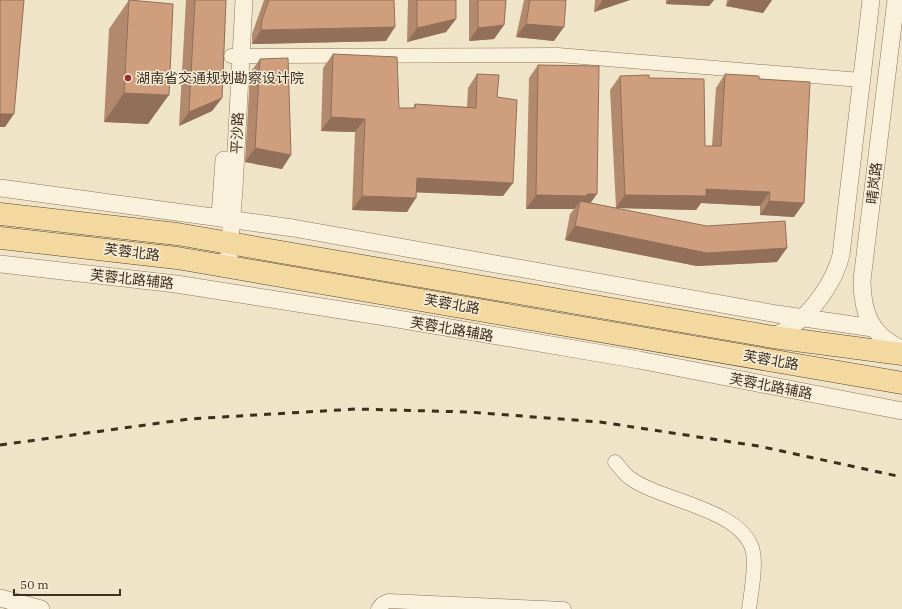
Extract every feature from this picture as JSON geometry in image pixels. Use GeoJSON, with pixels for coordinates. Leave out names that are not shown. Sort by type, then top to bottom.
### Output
{"type":"FeatureCollection","features":[{"type":"Feature","properties":{"kind":"main road","name":"芙蓉北路"},"geometry":{"type":"LineString","coordinates":[[0,214],[177,234],[773,336],[902,354]]}},
{"type":"Feature","properties":{"kind":"main road","name":"芙蓉北路"},"geometry":{"type":"LineString","coordinates":[[0,238],[177,258],[902,383]]}},
{"type":"Feature","properties":{"kind":"main road"},"geometry":{"type":"LineString","coordinates":[[874,378],[902,396]]}},
{"type":"Feature","properties":{"kind":"street","name":"平沙路"},"geometry":{"type":"LineString","coordinates":[[234,0],[236,56]]}},
{"type":"Feature","properties":{"kind":"street","name":"平沙路"},"geometry":{"type":"LineString","coordinates":[[222,266],[236,56],[244,0]]}},
{"type":"Feature","properties":{"kind":"street","name":"晴岚路"},"geometry":{"type":"LineString","coordinates":[[773,336],[793,326],[803,318],[827,288],[838,267],[841,255],[871,0]]}},
{"type":"Feature","properties":{"kind":"street","name":"晴岚路"},"geometry":{"type":"LineString","coordinates":[[896,0],[862,280],[862,296],[866,312],[873,328],[883,338],[902,350]]}},
{"type":"Feature","properties":{"kind":"street"},"geometry":{"type":"LineString","coordinates":[[236,56],[558,55],[861,80]]}},
{"type":"Feature","properties":{"kind":"street"},"geometry":{"type":"LineString","coordinates":[[0,188],[225,218],[309,231],[803,318],[873,328]]}},
{"type":"Feature","properties":{"kind":"street"},"geometry":{"type":"LineString","coordinates":[[43,218],[45,194]]}},
{"type":"Feature","properties":{"kind":"street","name":"芙蓉北路辅路"},"geometry":{"type":"LineString","coordinates":[[0,264],[176,284],[362,313],[639,360],[902,411]]}},
{"type":"Feature","properties":{"kind":"street"},"geometry":{"type":"LineString","coordinates":[[520,292],[525,269]]}},
{"type":"Feature","properties":{"kind":"street"},"geometry":{"type":"LineString","coordinates":[[616,462],[630,478],[654,490],[694,505],[726,520],[739,530],[748,540],[752,549],[752,579],[749,609]]}},
{"type":"Feature","properties":{"kind":"street"},"geometry":{"type":"LineString","coordinates":[[0,598],[37,608]]}},
{"type":"Feature","properties":{"kind":"street"},"geometry":{"type":"LineString","coordinates":[[378,609],[382,604],[388,601],[564,609]]}},
{"type":"Feature","properties":{"kind":"building"},"geometry":{"type":"Polygon","coordinates":[[[0,0],[24,0],[14,114],[0,114],[0,0]]]}},
{"type":"Feature","properties":{"kind":"building"},"geometry":{"type":"Polygon","coordinates":[[[129,0],[173,4],[169,95],[124,93],[129,0]]]}},
{"type":"Feature","properties":{"kind":"building"},"geometry":{"type":"Polygon","coordinates":[[[195,0],[226,0],[222,98],[189,112],[195,0]]]}},
{"type":"Feature","properties":{"kind":"building"},"geometry":{"type":"Polygon","coordinates":[[[269,0],[394,0],[395,27],[261,30],[262,20],[269,0]]]}},
{"type":"Feature","properties":{"kind":"building"},"geometry":{"type":"Polygon","coordinates":[[[417,0],[456,0],[456,19],[417,28],[417,0]]]}},
{"type":"Feature","properties":{"kind":"building"},"geometry":{"type":"Polygon","coordinates":[[[478,0],[506,0],[504,25],[478,28],[478,0]]]}},
{"type":"Feature","properties":{"kind":"building"},"geometry":{"type":"Polygon","coordinates":[[[530,0],[566,0],[564,27],[526,24],[530,0]]]}},
{"type":"Feature","properties":{"kind":"building"},"geometry":{"type":"Polygon","coordinates":[[[333,54],[397,57],[399,108],[415,108],[415,104],[476,108],[477,74],[499,75],[497,97],[517,100],[513,183],[417,178],[416,198],[362,196],[365,119],[331,117],[333,54]]]}},
{"type":"Feature","properties":{"kind":"building"},"geometry":{"type":"Polygon","coordinates":[[[288,58],[291,155],[255,148],[260,59],[288,58]]]}},
{"type":"Feature","properties":{"kind":"building"},"geometry":{"type":"Polygon","coordinates":[[[538,65],[599,66],[597,194],[587,194],[587,196],[536,195],[538,65]]]}},
{"type":"Feature","properties":{"kind":"building"},"geometry":{"type":"Polygon","coordinates":[[[725,74],[759,76],[759,79],[810,82],[804,203],[769,201],[770,192],[706,189],[706,196],[625,195],[620,76],[649,75],[649,78],[704,79],[705,146],[721,146],[725,74]]]}},
{"type":"Feature","properties":{"kind":"building"},"geometry":{"type":"Polygon","coordinates":[[[580,201],[707,226],[785,221],[787,248],[707,253],[575,226],[580,201]]]}},
{"type":"Feature","properties":{"kind":"railway"},"geometry":{"type":"LineString","coordinates":[[0,445],[189,419],[356,409],[469,412],[600,422],[758,446],[902,477]]}},
{"type":"Feature","properties":{"kind":"place","name":"湖南省交通规划勘察设计院"},"geometry":{"type":"Point","coordinates":[128,78]}}]}
